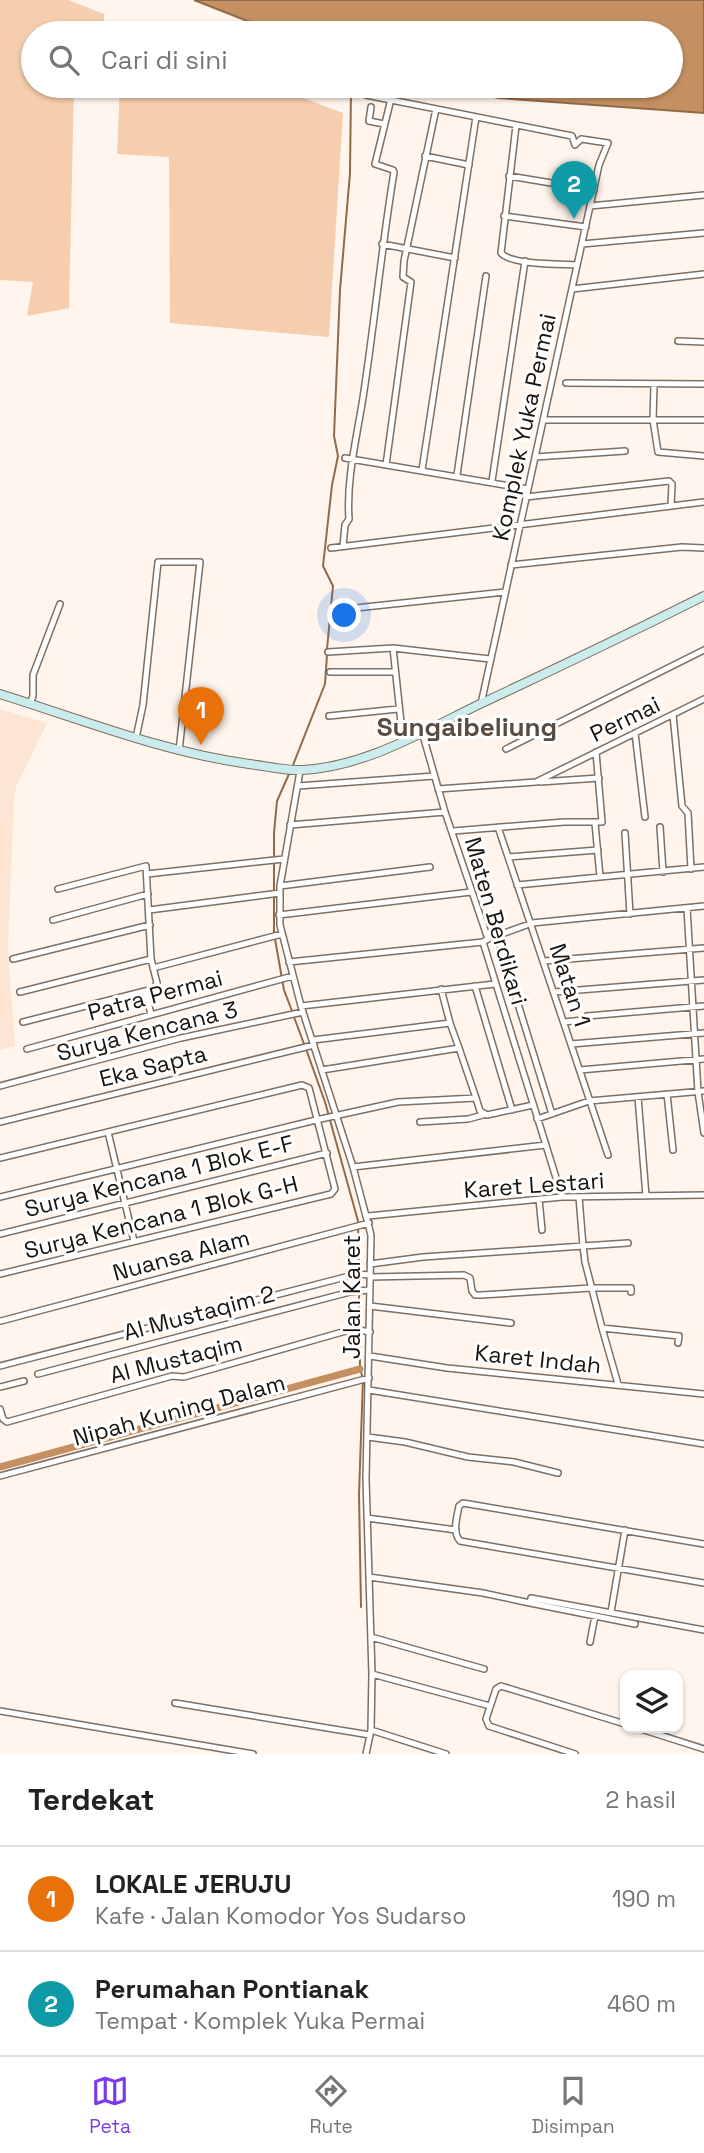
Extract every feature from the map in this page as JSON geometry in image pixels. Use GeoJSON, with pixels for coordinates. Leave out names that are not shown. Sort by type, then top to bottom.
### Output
{"type":"FeatureCollection","features":[{"type":"Feature","properties":{"kind":"street"},"geometry":{"type":"LineString","coordinates":[[385,98],[516,125],[501,253],[505,257],[525,261],[577,265]]}},
{"type":"Feature","properties":{"kind":"street"},"geometry":{"type":"LineString","coordinates":[[343,546],[345,526],[349,519],[382,244],[394,172],[375,164],[391,99]]}},
{"type":"Feature","properties":{"kind":"street"},"geometry":{"type":"LineString","coordinates":[[371,107],[369,121],[384,124]]}},
{"type":"Feature","properties":{"kind":"street"},"geometry":{"type":"LineString","coordinates":[[386,465],[411,282],[402,274],[405,248],[436,109]]}},
{"type":"Feature","properties":{"kind":"street"},"geometry":{"type":"LineString","coordinates":[[422,470],[476,117]]}},
{"type":"Feature","properties":{"kind":"street","name":"Komplek Yuka Permai"},"geometry":{"type":"LineString","coordinates":[[481,704],[590,206],[601,158],[608,143],[581,139],[575,145],[572,136],[516,125]]}},
{"type":"Feature","properties":{"kind":"street"},"geometry":{"type":"LineString","coordinates":[[425,156],[469,165]]}},
{"type":"Feature","properties":{"kind":"street"},"geometry":{"type":"LineString","coordinates":[[509,176],[594,190]]}},
{"type":"Feature","properties":{"kind":"street"},"geometry":{"type":"LineString","coordinates":[[590,206],[704,195]]}},
{"type":"Feature","properties":{"kind":"street"},"geometry":{"type":"LineString","coordinates":[[504,216],[586,227]]}},
{"type":"Feature","properties":{"kind":"street"},"geometry":{"type":"LineString","coordinates":[[582,244],[704,233]]}},
{"type":"Feature","properties":{"kind":"street"},"geometry":{"type":"LineString","coordinates":[[382,244],[454,258]]}},
{"type":"Feature","properties":{"kind":"street"},"geometry":{"type":"LineString","coordinates":[[492,481],[525,261]]}},
{"type":"Feature","properties":{"kind":"street"},"geometry":{"type":"LineString","coordinates":[[572,289],[704,274]]}},
{"type":"Feature","properties":{"kind":"street"},"geometry":{"type":"LineString","coordinates":[[457,475],[486,276]]}},
{"type":"Feature","properties":{"kind":"street"},"geometry":{"type":"LineString","coordinates":[[678,341],[704,342]]}},
{"type":"Feature","properties":{"kind":"street"},"geometry":{"type":"LineString","coordinates":[[566,383],[704,384]]}},
{"type":"Feature","properties":{"kind":"street"},"geometry":{"type":"LineString","coordinates":[[654,384],[653,420],[658,452],[704,456]]}},
{"type":"Feature","properties":{"kind":"street"},"geometry":{"type":"LineString","coordinates":[[543,420],[704,420]]}},
{"type":"Feature","properties":{"kind":"street"},"geometry":{"type":"LineString","coordinates":[[535,457],[625,452]]}},
{"type":"Feature","properties":{"kind":"street"},"geometry":{"type":"LineString","coordinates":[[345,458],[528,489]]}},
{"type":"Feature","properties":{"kind":"street"},"geometry":{"type":"LineString","coordinates":[[526,497],[669,481],[672,484],[671,506]]}},
{"type":"Feature","properties":{"kind":"street"},"geometry":{"type":"LineString","coordinates":[[331,548],[704,502]]}},
{"type":"Feature","properties":{"kind":"street"},"geometry":{"type":"LineString","coordinates":[[511,565],[682,547],[704,548]]}},
{"type":"Feature","properties":{"kind":"street"},"geometry":{"type":"LineString","coordinates":[[136,738],[143,705],[158,562],[200,562],[179,751]]}},
{"type":"Feature","properties":{"kind":"street"},"geometry":{"type":"LineString","coordinates":[[337,610],[505,592]]}},
{"type":"Feature","properties":{"kind":"street"},"geometry":{"type":"LineString","coordinates":[[0,694],[179,751],[300,771],[345,763],[403,741],[588,655],[704,597]]}},
{"type":"Feature","properties":{"kind":"street"},"geometry":{"type":"LineString","coordinates":[[30,704],[34,691],[33,675],[60,604]]}},
{"type":"Feature","properties":{"kind":"street"},"geometry":{"type":"LineString","coordinates":[[393,648],[403,741]]}},
{"type":"Feature","properties":{"kind":"street"},"geometry":{"type":"LineString","coordinates":[[328,652],[393,648],[491,659]]}},
{"type":"Feature","properties":{"kind":"street"},"geometry":{"type":"LineString","coordinates":[[506,749],[704,650]]}},
{"type":"Feature","properties":{"kind":"street"},"geometry":{"type":"LineString","coordinates":[[330,672],[395,672]]}},
{"type":"Feature","properties":{"kind":"street","name":"Permai"},"geometry":{"type":"LineString","coordinates":[[438,789],[536,782],[704,699]]}},
{"type":"Feature","properties":{"kind":"street"},"geometry":{"type":"LineString","coordinates":[[329,716],[398,709]]}},
{"type":"Feature","properties":{"kind":"street"},"geometry":{"type":"LineString","coordinates":[[673,715],[682,806],[688,813],[691,869]]}},
{"type":"Feature","properties":{"kind":"street","name":"Maten Berdikari"},"geometry":{"type":"LineString","coordinates":[[422,732],[486,940],[495,984],[562,1197]]}},
{"type":"Feature","properties":{"kind":"street"},"geometry":{"type":"LineString","coordinates":[[635,733],[645,817]]}},
{"type":"Feature","properties":{"kind":"street"},"geometry":{"type":"LineString","coordinates":[[453,831],[564,822],[602,822],[596,752]]}},
{"type":"Feature","properties":{"kind":"street","name":"Jalan Karet"},"geometry":{"type":"LineString","coordinates":[[300,771],[282,859],[278,893],[280,935],[368,1221],[370,1356],[367,1518],[372,1674],[371,1732],[366,1754]]}},
{"type":"Feature","properties":{"kind":"street"},"geometry":{"type":"LineString","coordinates":[[298,786],[434,776]]}},
{"type":"Feature","properties":{"kind":"street"},"geometry":{"type":"LineString","coordinates":[[536,782],[599,778]]}},
{"type":"Feature","properties":{"kind":"street"},"geometry":{"type":"LineString","coordinates":[[290,824],[445,812]]}},
{"type":"Feature","properties":{"kind":"street"},"geometry":{"type":"LineString","coordinates":[[595,822],[600,877]]}},
{"type":"Feature","properties":{"kind":"street","name":"Matan 1"},"geometry":{"type":"LineString","coordinates":[[498,827],[608,1154]]}},
{"type":"Feature","properties":{"kind":"street"},"geometry":{"type":"LineString","coordinates":[[660,827],[663,872]]}},
{"type":"Feature","properties":{"kind":"street"},"geometry":{"type":"LineString","coordinates":[[625,833],[630,914]]}},
{"type":"Feature","properties":{"kind":"street"},"geometry":{"type":"LineString","coordinates":[[508,857],[597,850]]}},
{"type":"Feature","properties":{"kind":"street"},"geometry":{"type":"LineString","coordinates":[[147,874],[282,859]]}},
{"type":"Feature","properties":{"kind":"street"},"geometry":{"type":"LineString","coordinates":[[23,1022],[156,986],[151,959],[147,867],[58,889]]}},
{"type":"Feature","properties":{"kind":"street"},"geometry":{"type":"LineString","coordinates":[[280,886],[430,867]]}},
{"type":"Feature","properties":{"kind":"street"},"geometry":{"type":"LineString","coordinates":[[517,885],[704,867]]}},
{"type":"Feature","properties":{"kind":"street"},"geometry":{"type":"LineString","coordinates":[[279,915],[471,892]]}},
{"type":"Feature","properties":{"kind":"street"},"geometry":{"type":"LineString","coordinates":[[149,911],[278,893]]}},
{"type":"Feature","properties":{"kind":"street"},"geometry":{"type":"LineString","coordinates":[[53,920],[148,894]]}},
{"type":"Feature","properties":{"kind":"street"},"geometry":{"type":"LineString","coordinates":[[289,962],[486,940],[532,923],[704,906]]}},
{"type":"Feature","properties":{"kind":"street"},"geometry":{"type":"LineString","coordinates":[[687,908],[696,1034],[701,1059],[704,1133]]}},
{"type":"Feature","properties":{"kind":"street"},"geometry":{"type":"LineString","coordinates":[[13,959],[150,925]]}},
{"type":"Feature","properties":{"kind":"street"},"geometry":{"type":"LineString","coordinates":[[153,968],[280,935]]}},
{"type":"Feature","properties":{"kind":"street"},"geometry":{"type":"LineString","coordinates":[[497,936],[552,1114]]}},
{"type":"Feature","properties":{"kind":"street"},"geometry":{"type":"LineString","coordinates":[[544,961],[704,948]]}},
{"type":"Feature","properties":{"kind":"street"},"geometry":{"type":"LineString","coordinates":[[20,992],[151,959]]}},
{"type":"Feature","properties":{"kind":"street","name":"Patra Permai"},"geometry":{"type":"LineString","coordinates":[[27,1049],[291,976]]}},
{"type":"Feature","properties":{"kind":"street"},"geometry":{"type":"LineString","coordinates":[[554,992],[704,980]]}},
{"type":"Feature","properties":{"kind":"street","name":"Surya Kencana 3"},"geometry":{"type":"LineString","coordinates":[[0,1086],[181,1038],[286,1016],[301,1010],[441,989],[495,984]]}},
{"type":"Feature","properties":{"kind":"street"},"geometry":{"type":"LineString","coordinates":[[475,986],[512,1110]]}},
{"type":"Feature","properties":{"kind":"street"},"geometry":{"type":"LineString","coordinates":[[441,989],[480,1111],[484,1115]]}},
{"type":"Feature","properties":{"kind":"street"},"geometry":{"type":"LineString","coordinates":[[145,991],[151,1014]]}},
{"type":"Feature","properties":{"kind":"street"},"geometry":{"type":"LineString","coordinates":[[564,1022],[583,1020],[587,1016],[704,1006]]}},
{"type":"Feature","properties":{"kind":"street","name":"Eka Sapta"},"geometry":{"type":"LineString","coordinates":[[0,1122],[313,1044],[450,1023]]}},
{"type":"Feature","properties":{"kind":"street"},"geometry":{"type":"LineString","coordinates":[[571,1044],[704,1033]]}},
{"type":"Feature","properties":{"kind":"street"},"geometry":{"type":"LineString","coordinates":[[322,1070],[459,1048]]}},
{"type":"Feature","properties":{"kind":"street"},"geometry":{"type":"LineString","coordinates":[[580,1070],[701,1059]]}},
{"type":"Feature","properties":{"kind":"street"},"geometry":{"type":"LineString","coordinates":[[0,1158],[302,1084],[309,1088],[327,1153]]}},
{"type":"Feature","properties":{"kind":"street"},"geometry":{"type":"LineString","coordinates":[[537,1119],[589,1101],[701,1091]]}},
{"type":"Feature","properties":{"kind":"street"},"geometry":{"type":"LineString","coordinates":[[667,1094],[673,1150]]}},
{"type":"Feature","properties":{"kind":"street"},"geometry":{"type":"LineString","coordinates":[[638,1097],[646,1196]]}},
{"type":"Feature","properties":{"kind":"street"},"geometry":{"type":"LineString","coordinates":[[0,1197],[398,1102],[476,1098]]}},
{"type":"Feature","properties":{"kind":"street"},"geometry":{"type":"LineString","coordinates":[[420,1122],[468,1119],[533,1105]]}},
{"type":"Feature","properties":{"kind":"street"},"geometry":{"type":"LineString","coordinates":[[108,1132],[134,1241]]}},
{"type":"Feature","properties":{"kind":"street"},"geometry":{"type":"LineString","coordinates":[[353,1167],[546,1145]]}},
{"type":"Feature","properties":{"kind":"street","name":"Surya Kencana 1 Blok G-H"},"geometry":{"type":"LineString","coordinates":[[0,1274],[331,1194],[335,1187],[327,1153]]}},
{"type":"Feature","properties":{"kind":"street","name":"Surya Kencana 1 Blok E-F"},"geometry":{"type":"LineString","coordinates":[[0,1234],[327,1153]]}},
{"type":"Feature","properties":{"kind":"street","name":"Karet Lestari"},"geometry":{"type":"LineString","coordinates":[[368,1221],[562,1197],[704,1195]]}},
{"type":"Feature","properties":{"kind":"street"},"geometry":{"type":"LineString","coordinates":[[579,1197],[583,1246],[591,1288],[618,1384]]}},
{"type":"Feature","properties":{"kind":"street"},"geometry":{"type":"LineString","coordinates":[[539,1199],[542,1230]]}},
{"type":"Feature","properties":{"kind":"street","name":"Nuansa Alam"},"geometry":{"type":"LineString","coordinates":[[1,1321],[368,1221]]}},
{"type":"Feature","properties":{"kind":"street"},"geometry":{"type":"LineString","coordinates":[[370,1264],[423,1257],[628,1244]]}},
{"type":"Feature","properties":{"kind":"street"},"geometry":{"type":"LineString","coordinates":[[0,1366],[357,1275],[464,1275],[470,1278],[475,1295],[591,1288],[631,1288],[631,1292]]}},
{"type":"Feature","properties":{"kind":"street","name":"Al Mustaqim 2"},"geometry":{"type":"LineString","coordinates":[[38,1374],[350,1292],[367,1290]]}},
{"type":"Feature","properties":{"kind":"street"},"geometry":{"type":"LineString","coordinates":[[370,1306],[511,1323]]}},
{"type":"Feature","properties":{"kind":"street"},"geometry":{"type":"LineString","coordinates":[[602,1328],[679,1336],[678,1343]]}},
{"type":"Feature","properties":{"kind":"street","name":"Al Mustaqim"},"geometry":{"type":"LineString","coordinates":[[0,1409],[2,1419],[7,1422],[172,1377],[184,1377],[353,1329],[368,1332]]}},
{"type":"Feature","properties":{"kind":"street","name":"Karet Indah"},"geometry":{"type":"LineString","coordinates":[[370,1356],[447,1368],[704,1394]]}},
{"type":"Feature","properties":{"kind":"street","name":"Nipah Kuning Dalam"},"geometry":{"type":"LineString","coordinates":[[0,1476],[368,1378]]}},
{"type":"Feature","properties":{"kind":"street"},"geometry":{"type":"LineString","coordinates":[[0,1387],[24,1381]]}},
{"type":"Feature","properties":{"kind":"street"},"geometry":{"type":"LineString","coordinates":[[369,1390],[704,1444]]}},
{"type":"Feature","properties":{"kind":"street"},"geometry":{"type":"LineString","coordinates":[[368,1437],[424,1445],[468,1457],[514,1462],[558,1474]]}},
{"type":"Feature","properties":{"kind":"street"},"geometry":{"type":"LineString","coordinates":[[704,1544],[463,1503],[459,1506],[456,1530],[456,1537],[460,1541],[704,1583]]}},
{"type":"Feature","properties":{"kind":"street"},"geometry":{"type":"LineString","coordinates":[[367,1518],[456,1530]]}},
{"type":"Feature","properties":{"kind":"street"},"geometry":{"type":"LineString","coordinates":[[611,1612],[625,1530]]}},
{"type":"Feature","properties":{"kind":"street"},"geometry":{"type":"LineString","coordinates":[[369,1577],[483,1593],[635,1624]]}},
{"type":"Feature","properties":{"kind":"street"},"geometry":{"type":"LineString","coordinates":[[530,1604],[533,1597],[704,1630]]}},
{"type":"Feature","properties":{"kind":"street"},"geometry":{"type":"LineString","coordinates":[[590,1642],[595,1616]]}},
{"type":"Feature","properties":{"kind":"street"},"geometry":{"type":"LineString","coordinates":[[371,1637],[484,1669]]}},
{"type":"Feature","properties":{"kind":"street"},"geometry":{"type":"LineString","coordinates":[[372,1674],[490,1706]]}},
{"type":"Feature","properties":{"kind":"street"},"geometry":{"type":"LineString","coordinates":[[575,1754],[489,1726],[486,1719],[496,1689],[501,1686],[620,1722]]}},
{"type":"Feature","properties":{"kind":"street"},"geometry":{"type":"LineString","coordinates":[[175,1703],[371,1732],[446,1754]]}},
{"type":"Feature","properties":{"kind":"street"},"geometry":{"type":"LineString","coordinates":[[0,1711],[253,1754]]}},
{"type":"Feature","properties":{"kind":"street"},"geometry":{"type":"LineString","coordinates":[[654,1733],[704,1749]]}},
{"type":"Feature","properties":{"kind":"shaded area"},"geometry":{"type":"Polygon","coordinates":[[[0,0],[68,0],[104,14],[104,21],[21,21],[21,98],[74,98],[69,308],[27,316],[33,282],[0,280],[0,0]]]}},
{"type":"Feature","properties":{"kind":"shaded area"},"geometry":{"type":"Polygon","coordinates":[[[194,0],[704,0],[704,113],[499,98],[683,98],[683,21],[247,21],[194,0]]]}},
{"type":"Feature","properties":{"kind":"shaded area"},"geometry":{"type":"Polygon","coordinates":[[[119,98],[304,98],[343,113],[329,337],[170,323],[169,157],[117,154],[119,98]]]}},
{"type":"Feature","properties":{"kind":"shaded area"},"geometry":{"type":"Polygon","coordinates":[[[0,709],[47,723],[16,787],[14,800],[8,947],[15,1046],[0,1050],[0,709]]]}},
{"type":"Feature","properties":{"kind":"waterway"},"geometry":{"type":"LineString","coordinates":[[327,649],[333,586],[323,566],[338,456],[334,436],[340,290],[350,173],[351,98]]}},
{"type":"Feature","properties":{"kind":"waterway"},"geometry":{"type":"LineString","coordinates":[[293,765],[325,684],[327,655]]}},
{"type":"Feature","properties":{"kind":"waterway"},"geometry":{"type":"LineString","coordinates":[[274,891],[277,801],[289,774]]}},
{"type":"Feature","properties":{"kind":"waterway"},"geometry":{"type":"LineString","coordinates":[[274,897],[274,933]]}},
{"type":"Feature","properties":{"kind":"waterway"},"geometry":{"type":"LineString","coordinates":[[275,939],[284,990],[292,1011]]}},
{"type":"Feature","properties":{"kind":"waterway"},"geometry":{"type":"LineString","coordinates":[[294,1017],[304,1044]]}},
{"type":"Feature","properties":{"kind":"waterway"},"geometry":{"type":"LineString","coordinates":[[306,1049],[325,1102],[358,1221],[359,1288]]}},
{"type":"Feature","properties":{"kind":"waterway"},"geometry":{"type":"LineString","coordinates":[[359,1293],[360,1369],[363,1379],[359,1494],[361,1607]]}},
{"type":"Feature","properties":{"kind":"waterway"},"geometry":{"type":"LineString","coordinates":[[0,1467],[360,1369]]}},
{"type":"Feature","properties":{"kind":"place","name":"Perumahan Pontianak"},"geometry":{"type":"Point","coordinates":[574,219]}},
{"type":"Feature","properties":{"kind":"place","name":"LOKALE JERUJU"},"geometry":{"type":"Point","coordinates":[201,745]}},
{"type":"Feature","properties":{"kind":"district","name":"Sungaibeliung"},"geometry":{"type":"Point","coordinates":[467,727]}}]}
